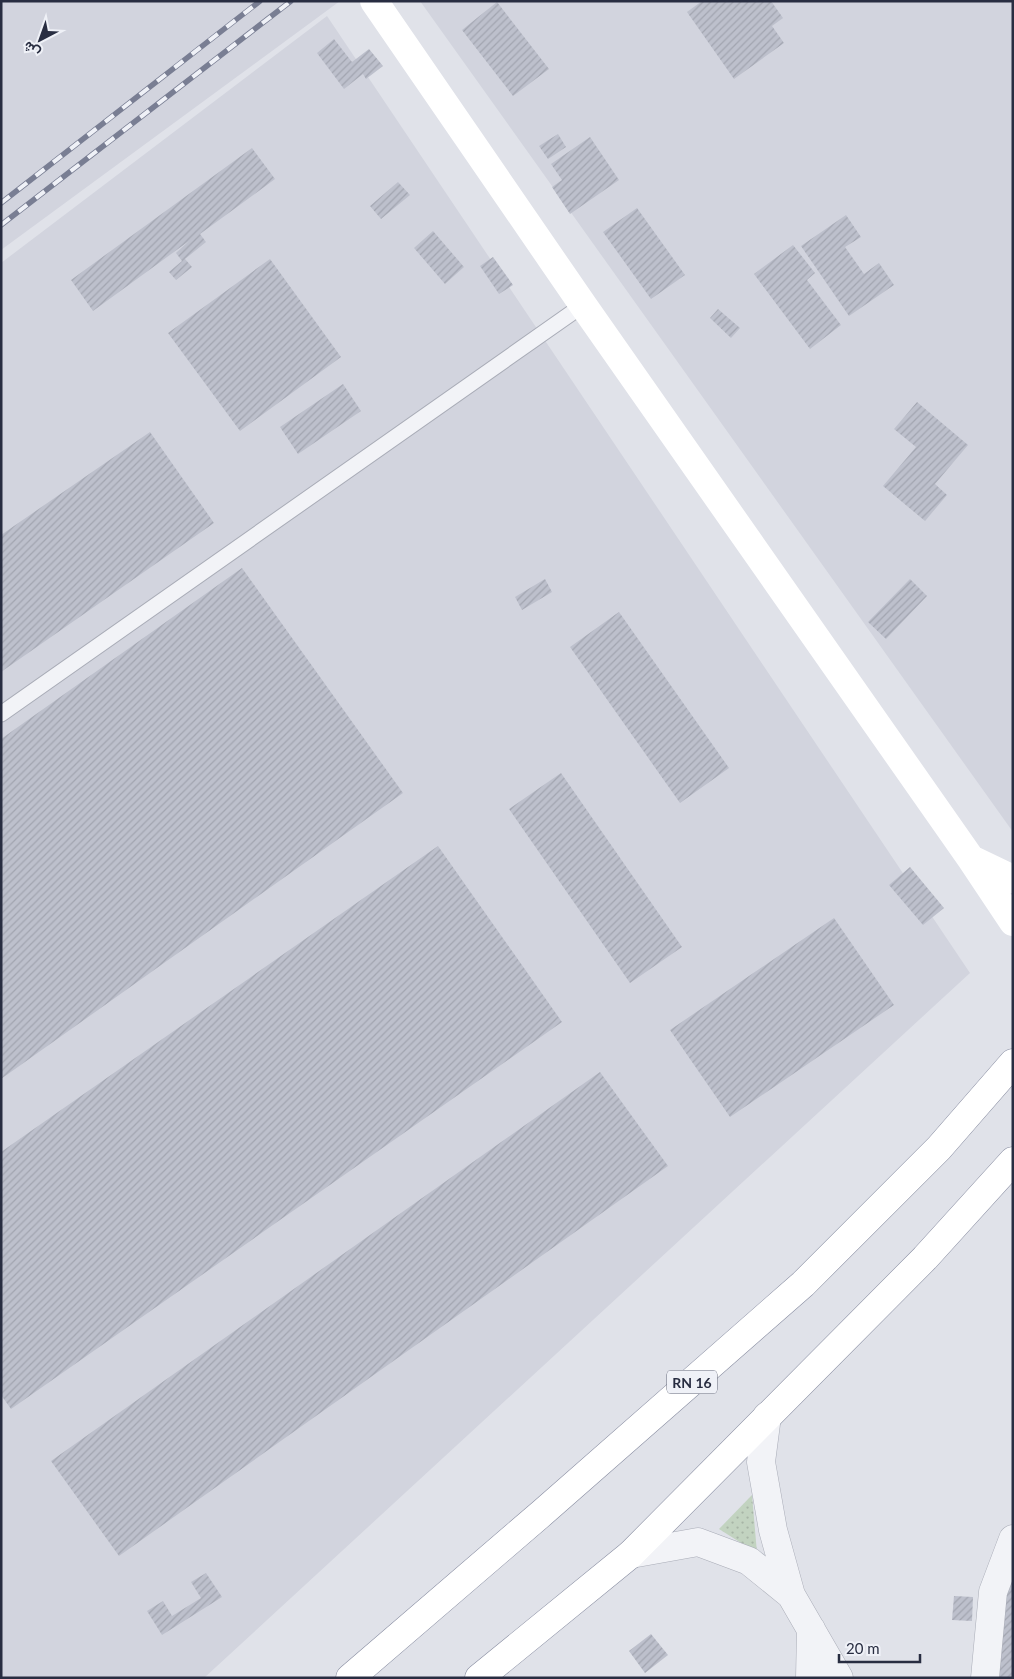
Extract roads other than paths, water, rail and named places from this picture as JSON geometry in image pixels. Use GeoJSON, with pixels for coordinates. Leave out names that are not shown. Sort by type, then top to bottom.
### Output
{"type":"FeatureCollection","features":[{"type":"Feature","properties":{"kind":"main road"},"geometry":{"type":"LineString","coordinates":[[374,1],[583,305],[971,859],[1013,922]]}},
{"type":"Feature","properties":{"kind":"main road"},"geometry":{"type":"LineString","coordinates":[[971,859],[1013,879]]}},
{"type":"Feature","properties":{"kind":"main road","name":"RN 16"},"geometry":{"type":"LineString","coordinates":[[350,1678],[557,1500],[803,1284],[939,1148],[1013,1064]]}},
{"type":"Feature","properties":{"kind":"main road"},"geometry":{"type":"LineString","coordinates":[[479,1678],[631,1554],[925,1258],[1013,1161]]}},
{"type":"Feature","properties":{"kind":"street"},"geometry":{"type":"LineString","coordinates":[[767,1416],[761,1462],[772,1530],[791,1595],[839,1678]]}},
{"type":"Feature","properties":{"kind":"street"},"geometry":{"type":"LineString","coordinates":[[985,1678],[993,1592],[1013,1539]]}},
{"type":"Feature","properties":{"kind":"street"},"geometry":{"type":"LineString","coordinates":[[631,1554],[698,1542],[749,1561],[791,1595]]}},
{"type":"Feature","properties":{"kind":"street"},"geometry":{"type":"LineString","coordinates":[[810,1678],[811,1629]]}},
{"type":"Feature","properties":{"kind":"lane"},"geometry":{"type":"LineString","coordinates":[[1,714],[583,305]]}},
{"type":"Feature","properties":{"kind":"railway"},"geometry":{"type":"LineString","coordinates":[[1,203],[260,1]]}},
{"type":"Feature","properties":{"kind":"railway"},"geometry":{"type":"LineString","coordinates":[[1,225],[291,1]]}}]}
